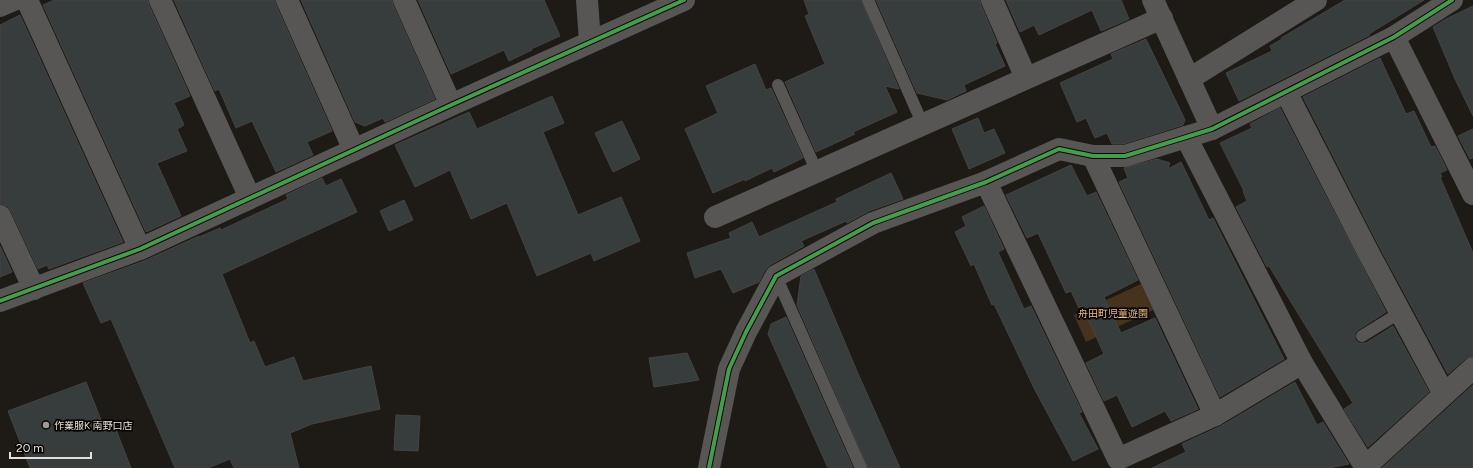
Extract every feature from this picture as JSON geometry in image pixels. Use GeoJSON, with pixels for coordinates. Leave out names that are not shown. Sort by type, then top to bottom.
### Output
{"type":"FeatureCollection","features":[{"type":"Feature","properties":{"kind":"street"},"geometry":{"type":"LineString","coordinates":[[0,6],[14,0]]}},
{"type":"Feature","properties":{"kind":"street"},"geometry":{"type":"LineString","coordinates":[[27,0],[140,249]]}},
{"type":"Feature","properties":{"kind":"street"},"geometry":{"type":"LineString","coordinates":[[160,0],[250,198]]}},
{"type":"Feature","properties":{"kind":"street"},"geometry":{"type":"LineString","coordinates":[[287,0],[354,150]]}},
{"type":"Feature","properties":{"kind":"street"},"geometry":{"type":"LineString","coordinates":[[404,0],[451,105]]}},
{"type":"Feature","properties":{"kind":"street"},"geometry":{"type":"LineString","coordinates":[[587,0],[590,42]]}},
{"type":"Feature","properties":{"kind":"street"},"geometry":{"type":"LineString","coordinates":[[0,301],[140,249],[451,105],[684,0]]}},
{"type":"Feature","properties":{"kind":"street"},"geometry":{"type":"LineString","coordinates":[[992,0],[1026,78]]}},
{"type":"Feature","properties":{"kind":"street"},"geometry":{"type":"LineString","coordinates":[[1189,79],[1316,0]]}},
{"type":"Feature","properties":{"kind":"street"},"geometry":{"type":"LineString","coordinates":[[709,468],[729,369],[746,332],[776,276],[873,223],[986,182],[1059,148],[1093,156],[1125,156],[1212,129],[1394,37],[1452,0]]}},
{"type":"Feature","properties":{"kind":"street"},"geometry":{"type":"LineString","coordinates":[[715,217],[1026,78],[1157,9],[1212,129]]}},
{"type":"Feature","properties":{"kind":"street"},"geometry":{"type":"LineString","coordinates":[[1394,37],[1473,194]]}},
{"type":"Feature","properties":{"kind":"street"},"geometry":{"type":"LineString","coordinates":[[1286,92],[1444,394]]}},
{"type":"Feature","properties":{"kind":"street"},"geometry":{"type":"LineString","coordinates":[[1186,137],[1302,363],[1366,467],[1444,394],[1472,371]]}},
{"type":"Feature","properties":{"kind":"street"},"geometry":{"type":"LineString","coordinates":[[1093,156],[1215,415]]}},
{"type":"Feature","properties":{"kind":"street"},"geometry":{"type":"LineString","coordinates":[[986,182],[1118,459],[1215,415],[1302,363]]}},
{"type":"Feature","properties":{"kind":"street"},"geometry":{"type":"LineString","coordinates":[[0,216],[34,289]]}},
{"type":"Feature","properties":{"kind":"lane"},"geometry":{"type":"LineString","coordinates":[[868,0],[923,124]]}},
{"type":"Feature","properties":{"kind":"lane"},"geometry":{"type":"LineString","coordinates":[[778,85],[816,172]]}},
{"type":"Feature","properties":{"kind":"lane"},"geometry":{"type":"LineString","coordinates":[[776,276],[861,468]]}},
{"type":"Feature","properties":{"kind":"lane"},"geometry":{"type":"LineString","coordinates":[[1362,336],[1401,312]]}},
{"type":"Feature","properties":{"kind":"green space","name":"舟田町児童遊園"},"geometry":{"type":"Polygon","coordinates":[[[1141,284],[1153,310],[1086,342],[1074,315],[1141,284]]]}},
{"type":"Feature","properties":{"kind":"building"},"geometry":{"type":"Polygon","coordinates":[[[54,0],[148,0],[190,96],[174,103],[184,125],[177,129],[187,151],[157,163],[181,216],[146,232],[43,5],[54,0]]]}},
{"type":"Feature","properties":{"kind":"building"},"geometry":{"type":"Polygon","coordinates":[[[174,0],[275,0],[332,131],[307,142],[313,155],[276,172],[252,121],[236,128],[219,89],[215,91],[212,85],[174,0]]]}},
{"type":"Feature","properties":{"kind":"building"},"geometry":{"type":"Polygon","coordinates":[[[301,0],[392,0],[435,99],[385,122],[383,118],[365,126],[355,122],[301,0]]]}},
{"type":"Feature","properties":{"kind":"building"},"geometry":{"type":"Polygon","coordinates":[[[418,0],[544,0],[560,36],[509,61],[504,50],[451,74],[418,0]]]}},
{"type":"Feature","properties":{"kind":"building"},"geometry":{"type":"Polygon","coordinates":[[[804,0],[861,0],[899,89],[885,86],[897,112],[853,132],[855,134],[816,152],[785,82],[825,64],[805,16],[809,14],[804,0]]]}},
{"type":"Feature","properties":{"kind":"building"},"geometry":{"type":"Polygon","coordinates":[[[876,0],[980,0],[997,43],[995,44],[1005,66],[964,85],[966,91],[947,100],[917,93],[876,0]]]}},
{"type":"Feature","properties":{"kind":"building"},"geometry":{"type":"Polygon","coordinates":[[[1006,0],[1121,0],[1129,19],[1101,31],[1092,10],[1039,35],[1034,25],[1020,32],[1006,0]]]}},
{"type":"Feature","properties":{"kind":"building"},"geometry":{"type":"Polygon","coordinates":[[[1345,0],[1424,0],[1369,34],[1370,35],[1239,101],[1226,73],[1272,51],[1270,46],[1282,39],[1281,38],[1345,0]]]}},
{"type":"Feature","properties":{"kind":"building"},"geometry":{"type":"Polygon","coordinates":[[[1473,6],[1473,116],[1455,79],[1433,27],[1473,6]]]}},
{"type":"Feature","properties":{"kind":"building"},"geometry":{"type":"Polygon","coordinates":[[[20,15],[123,242],[49,269],[47,265],[38,269],[11,211],[7,206],[0,204],[0,25],[20,15]]]}},
{"type":"Feature","properties":{"kind":"building"},"geometry":{"type":"Polygon","coordinates":[[[1146,39],[1185,120],[1183,125],[1123,144],[1112,144],[1107,133],[1095,138],[1086,118],[1077,122],[1060,83],[1113,59],[1111,54],[1146,39]]]}},
{"type":"Feature","properties":{"kind":"building"},"geometry":{"type":"Polygon","coordinates":[[[1380,58],[1406,114],[1414,111],[1431,147],[1435,146],[1447,170],[1440,173],[1442,177],[1440,177],[1473,253],[1473,356],[1465,359],[1448,374],[1379,246],[1303,97],[1380,58]]]}},
{"type":"Feature","properties":{"kind":"building"},"geometry":{"type":"Polygon","coordinates":[[[755,64],[766,90],[771,88],[803,158],[774,172],[772,168],[745,181],[745,179],[713,193],[685,129],[718,113],[706,86],[755,64]]]}},
{"type":"Feature","properties":{"kind":"building"},"geometry":{"type":"Polygon","coordinates":[[[552,96],[564,123],[543,132],[578,215],[621,197],[640,241],[594,261],[591,253],[537,276],[507,203],[471,219],[450,170],[415,187],[395,145],[469,112],[477,129],[552,96]]]}},
{"type":"Feature","properties":{"kind":"building"},"geometry":{"type":"Polygon","coordinates":[[[1280,108],[1386,312],[1358,330],[1355,333],[1355,340],[1359,343],[1366,343],[1393,326],[1429,392],[1368,447],[1344,409],[1353,403],[1269,266],[1267,267],[1236,207],[1247,201],[1244,191],[1220,143],[1252,128],[1250,124],[1280,108]]]}},
{"type":"Feature","properties":{"kind":"building"},"geometry":{"type":"Polygon","coordinates":[[[978,118],[984,133],[994,129],[1005,153],[969,169],[952,129],[978,118]]]}},
{"type":"Feature","properties":{"kind":"building"},"geometry":{"type":"Polygon","coordinates":[[[622,121],[640,159],[613,172],[595,133],[622,121]]]}},
{"type":"Feature","properties":{"kind":"building"},"geometry":{"type":"Polygon","coordinates":[[[1473,129],[1473,158],[1470,159],[1458,136],[1473,129]]]}},
{"type":"Feature","properties":{"kind":"building"},"geometry":{"type":"Polygon","coordinates":[[[1157,159],[1170,163],[1168,169],[1181,162],[1209,220],[1213,218],[1284,359],[1220,397],[1119,182],[1128,178],[1124,168],[1157,159]]]}},
{"type":"Feature","properties":{"kind":"building"},"geometry":{"type":"Polygon","coordinates":[[[1071,165],[1087,196],[1096,192],[1138,280],[1104,297],[1121,333],[1155,318],[1198,409],[1171,421],[1165,411],[1132,427],[1117,395],[1104,401],[1086,363],[1104,354],[1082,306],[1079,308],[1071,291],[1066,293],[1038,233],[1027,238],[1006,195],[1071,165]]]}},
{"type":"Feature","properties":{"kind":"building"},"geometry":{"type":"Polygon","coordinates":[[[891,173],[903,199],[869,211],[847,223],[846,221],[801,241],[804,246],[770,265],[765,270],[759,282],[733,293],[721,269],[695,278],[687,253],[731,238],[729,233],[752,222],[759,237],[837,202],[836,199],[891,173]]]}},
{"type":"Feature","properties":{"kind":"building"},"geometry":{"type":"Polygon","coordinates":[[[322,178],[326,186],[341,179],[357,212],[222,274],[250,343],[254,341],[265,367],[294,357],[303,381],[371,366],[380,409],[312,424],[290,433],[299,468],[234,468],[230,459],[208,468],[175,468],[111,319],[101,323],[83,283],[144,261],[199,236],[220,228],[221,230],[288,199],[286,195],[322,178]]]}},
{"type":"Feature","properties":{"kind":"building"},"geometry":{"type":"Polygon","coordinates":[[[404,200],[413,220],[389,231],[380,211],[404,200]]]}},
{"type":"Feature","properties":{"kind":"building"},"geometry":{"type":"Polygon","coordinates":[[[984,206],[1004,249],[998,252],[1024,309],[1031,306],[1082,412],[1079,413],[1098,449],[1073,461],[1034,388],[994,304],[992,305],[974,264],[971,266],[955,232],[966,226],[962,217],[984,206]]]}},
{"type":"Feature","properties":{"kind":"building"},"geometry":{"type":"Polygon","coordinates":[[[0,246],[12,272],[0,277],[0,246]]]}},
{"type":"Feature","properties":{"kind":"building"},"geometry":{"type":"Polygon","coordinates":[[[814,269],[900,468],[868,468],[797,305],[801,276],[814,269]]]}},
{"type":"Feature","properties":{"kind":"building"},"geometry":{"type":"Polygon","coordinates":[[[786,317],[853,468],[828,468],[768,334],[771,324],[786,317]]]}},
{"type":"Feature","properties":{"kind":"building"},"geometry":{"type":"Polygon","coordinates":[[[687,353],[699,380],[654,387],[649,358],[687,353]]]}},
{"type":"Feature","properties":{"kind":"building"},"geometry":{"type":"Polygon","coordinates":[[[86,382],[105,430],[115,427],[131,468],[30,468],[8,411],[86,382]]]}},
{"type":"Feature","properties":{"kind":"building"},"geometry":{"type":"Polygon","coordinates":[[[1295,382],[1317,425],[1323,422],[1349,464],[1329,468],[1152,468],[1186,452],[1182,444],[1221,426],[1295,382]]]}},
{"type":"Feature","properties":{"kind":"building"},"geometry":{"type":"Polygon","coordinates":[[[1473,385],[1473,468],[1382,468],[1473,385]]]}},
{"type":"Feature","properties":{"kind":"building"},"geometry":{"type":"Polygon","coordinates":[[[396,415],[420,416],[418,451],[394,450],[396,415]]]}},
{"type":"Feature","properties":{"kind":"cycle path"},"geometry":{"type":"LineString","coordinates":[[0,301],[140,249],[451,105],[684,0]]}},
{"type":"Feature","properties":{"kind":"cycle path"},"geometry":{"type":"LineString","coordinates":[[709,468],[729,369],[746,332],[776,276],[873,223],[986,182],[1059,149],[1093,156],[1125,156],[1212,129],[1394,37],[1452,0]]}},
{"type":"Feature","properties":{"kind":"place","name":"作業服K 南野口店"},"geometry":{"type":"Point","coordinates":[46,425]}}]}
